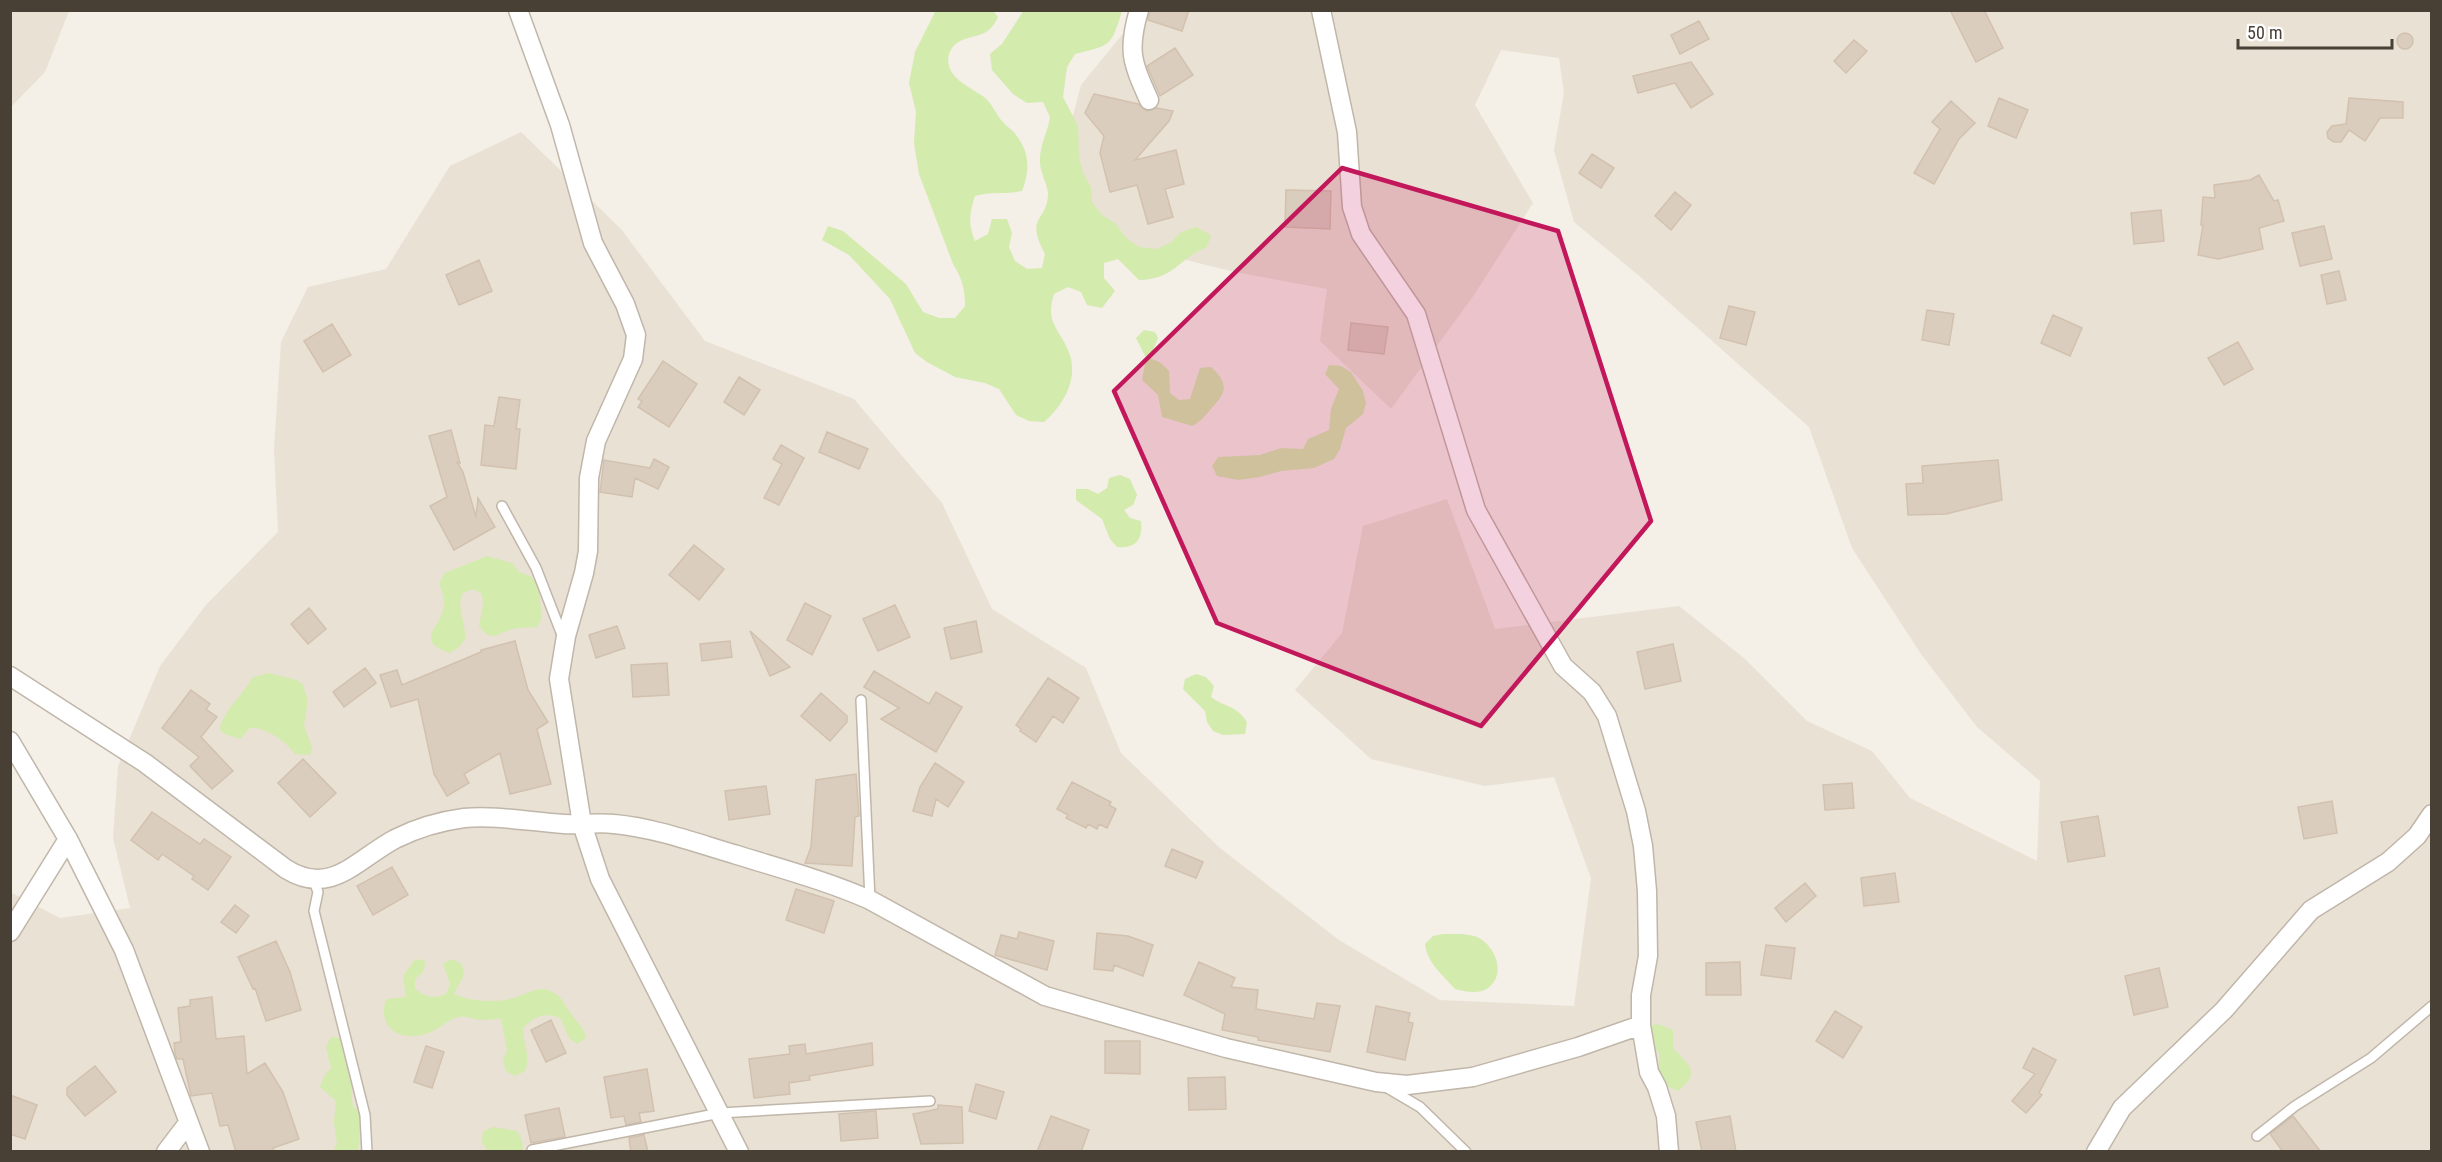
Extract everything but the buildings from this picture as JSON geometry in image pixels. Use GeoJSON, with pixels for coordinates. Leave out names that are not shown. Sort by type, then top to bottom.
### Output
{"type":"FeatureCollection","features":[{"type":"Feature","properties":{"kind":"street"},"geometry":{"type":"LineString","coordinates":[[1139,10],[1131,36],[1131,49],[1133,61],[1149,100]]}},
{"type":"Feature","properties":{"kind":"street"},"geometry":{"type":"LineString","coordinates":[[1321,10],[1347,132],[1352,207],[1361,234],[1416,314],[1476,510],[1563,666],[1592,692],[1607,716],[1636,811],[1643,846],[1647,891],[1648,956],[1641,995],[1641,1025],[1650,1072],[1666,1116],[1669,1152]]}},
{"type":"Feature","properties":{"kind":"street"},"geometry":{"type":"LineString","coordinates":[[521,17],[560,125],[593,243],[604,268],[625,304],[636,336],[633,359],[596,441],[589,478],[588,551],[565,641],[559,679],[582,824],[600,879],[739,1152]]}},
{"type":"Feature","properties":{"kind":"street"},"geometry":{"type":"LineString","coordinates":[[10,676],[26,684],[145,763],[299,878],[314,881],[339,874],[396,839],[439,823],[465,818],[612,824],[668,834],[842,887],[1045,996],[1226,1048],[1376,1082],[1407,1085],[1473,1077],[1619,1034],[1641,1025]]}},
{"type":"Feature","properties":{"kind":"street"},"geometry":{"type":"LineString","coordinates":[[10,741],[68,839],[124,950],[200,1152]]}},
{"type":"Feature","properties":{"kind":"street"},"geometry":{"type":"LineString","coordinates":[[2096,1152],[2122,1108],[2224,1010],[2305,916],[2396,856],[2417,836],[2432,814]]}},
{"type":"Feature","properties":{"kind":"street"},"geometry":{"type":"LineString","coordinates":[[10,932],[68,839]]}},
{"type":"Feature","properties":{"kind":"street"},"geometry":{"type":"LineString","coordinates":[[1619,1034],[1641,995]]}},
{"type":"Feature","properties":{"kind":"street"},"geometry":{"type":"LineString","coordinates":[[166,1152],[188,1123]]}},
{"type":"Feature","properties":{"kind":"lane"},"geometry":{"type":"LineString","coordinates":[[502,506],[536,568],[565,641]]}},
{"type":"Feature","properties":{"kind":"lane"},"geometry":{"type":"LineString","coordinates":[[861,699],[870,900]]}},
{"type":"Feature","properties":{"kind":"lane"},"geometry":{"type":"LineString","coordinates":[[314,881],[318,892],[314,911],[365,1115],[366,1152]]}},
{"type":"Feature","properties":{"kind":"lane"},"geometry":{"type":"LineString","coordinates":[[2257,1136],[2295,1107],[2371,1058],[2432,1006]]}},
{"type":"Feature","properties":{"kind":"lane"},"geometry":{"type":"LineString","coordinates":[[1376,1082],[1420,1107],[1466,1152]]}},
{"type":"Feature","properties":{"kind":"lane"},"geometry":{"type":"LineString","coordinates":[[532,1150],[720,1113],[930,1101]]}},
{"type":"Feature","properties":{"kind":"highlighted area"},"geometry":{"type":"Polygon","coordinates":[[[1342,168],[1558,231],[1651,521],[1481,726],[1217,623],[1114,391],[1342,168]]]}},
{"type":"Feature","properties":{"kind":"shaded area"},"geometry":{"type":"Polygon","coordinates":[[[11,10],[77,11],[69,11],[45,72],[11,107],[11,10]]]}},
{"type":"Feature","properties":{"kind":"shaded area"},"geometry":{"type":"Polygon","coordinates":[[[1132,11],[2431,11],[2431,1151],[11,1151],[10,892],[60,918],[130,908],[113,838],[118,766],[160,666],[206,605],[278,532],[274,449],[281,342],[308,287],[386,269],[450,166],[521,132],[621,229],[705,341],[854,399],[942,503],[992,609],[1086,668],[1121,753],[1220,848],[1339,940],[1440,1000],[1574,1006],[1591,878],[1554,777],[1485,786],[1371,759],[1295,690],[1342,633],[1363,526],[1447,499],[1495,629],[1679,606],[1745,659],[1807,721],[1872,751],[1910,798],[2037,861],[2040,781],[1977,727],[1921,654],[1852,548],[1809,427],[1637,274],[1574,222],[1554,150],[1564,92],[1559,58],[1501,50],[1475,105],[1533,203],[1474,295],[1391,409],[1320,341],[1327,289],[1235,272],[1093,237],[1066,143],[1081,85],[1125,31],[1132,11]]]}},
{"type":"Feature","properties":{"kind":"green space"},"geometry":{"type":"Polygon","coordinates":[[[936,10],[993,11],[998,17],[991,28],[985,32],[957,43],[949,54],[948,62],[950,69],[959,80],[989,102],[1021,142],[1026,155],[1027,169],[1022,191],[975,196],[970,219],[975,241],[988,234],[992,219],[1007,219],[1012,233],[1009,247],[1015,261],[1027,269],[1042,268],[1045,254],[1039,241],[1037,225],[1045,209],[1048,193],[1041,170],[1040,156],[1050,117],[1043,102],[1027,103],[1013,94],[992,70],[990,54],[1002,44],[1024,10],[1122,11],[1115,32],[1108,43],[1096,49],[1075,54],[1067,67],[1063,97],[1078,126],[1079,157],[1083,173],[1091,187],[1092,202],[1102,215],[1116,224],[1126,238],[1139,247],[1156,249],[1170,243],[1181,232],[1196,227],[1211,235],[1207,247],[1160,277],[1139,280],[1118,259],[1104,263],[1104,278],[1115,291],[1102,308],[1087,305],[1081,292],[1068,287],[1054,294],[1052,318],[1068,350],[1072,370],[1064,399],[1044,422],[1029,421],[1016,415],[999,389],[985,383],[955,377],[915,353],[890,299],[849,255],[822,240],[828,226],[843,231],[906,284],[923,312],[939,318],[955,318],[965,306],[961,279],[953,264],[919,174],[914,143],[916,112],[909,83],[915,52],[936,10]]]}},
{"type":"Feature","properties":{"kind":"green space"},"geometry":{"type":"Polygon","coordinates":[[[1144,330],[1155,332],[1158,338],[1150,358],[1161,363],[1169,371],[1170,393],[1179,400],[1190,399],[1200,368],[1211,367],[1221,379],[1224,389],[1219,399],[1202,419],[1192,426],[1162,417],[1158,395],[1142,380],[1146,358],[1136,338],[1144,330]]]}},
{"type":"Feature","properties":{"kind":"green space"},"geometry":{"type":"Polygon","coordinates":[[[1329,365],[1341,366],[1351,372],[1363,391],[1366,403],[1363,414],[1346,428],[1340,449],[1334,459],[1314,468],[1281,471],[1260,477],[1238,480],[1217,476],[1212,466],[1218,457],[1260,455],[1281,448],[1303,449],[1308,439],[1329,430],[1331,409],[1339,389],[1325,374],[1329,365]]]}},
{"type":"Feature","properties":{"kind":"green space"},"geometry":{"type":"Polygon","coordinates":[[[1120,475],[1130,479],[1137,495],[1133,505],[1124,510],[1130,518],[1141,521],[1141,533],[1137,542],[1124,547],[1117,547],[1110,539],[1102,519],[1076,500],[1076,489],[1088,489],[1098,494],[1107,488],[1109,478],[1120,475]]]}},
{"type":"Feature","properties":{"kind":"green space"},"geometry":{"type":"Polygon","coordinates":[[[487,556],[512,563],[519,572],[530,576],[538,584],[542,617],[537,627],[516,628],[495,636],[488,635],[479,626],[483,605],[482,594],[473,589],[462,594],[460,605],[466,638],[450,653],[439,649],[431,639],[444,606],[439,583],[445,573],[487,556]]]}},
{"type":"Feature","properties":{"kind":"green space"},"geometry":{"type":"Polygon","coordinates":[[[269,673],[297,680],[303,685],[308,701],[304,725],[312,748],[310,755],[295,754],[281,740],[256,728],[250,728],[240,739],[220,730],[228,711],[253,677],[269,673]]]}},
{"type":"Feature","properties":{"kind":"green space"},"geometry":{"type":"Polygon","coordinates":[[[1196,674],[1206,677],[1214,686],[1211,697],[1243,716],[1247,722],[1245,734],[1223,735],[1213,731],[1207,722],[1205,711],[1183,689],[1185,679],[1196,674]]]}},
{"type":"Feature","properties":{"kind":"green space"},"geometry":{"type":"Polygon","coordinates":[[[1443,934],[1477,937],[1489,946],[1498,968],[1494,982],[1488,988],[1476,992],[1455,989],[1436,968],[1426,951],[1425,944],[1433,936],[1443,934]]]}},
{"type":"Feature","properties":{"kind":"green space"},"geometry":{"type":"Polygon","coordinates":[[[415,959],[426,961],[423,972],[415,979],[415,989],[423,994],[433,997],[446,994],[450,984],[443,964],[452,959],[462,964],[464,975],[454,994],[474,1000],[496,1001],[537,990],[548,990],[561,999],[586,1038],[577,1044],[569,1038],[560,1018],[544,1015],[536,1018],[523,1028],[527,1065],[525,1071],[515,1076],[506,1071],[503,1060],[507,1050],[501,1019],[483,1020],[459,1017],[421,1035],[402,1035],[395,1032],[385,1019],[386,999],[406,997],[403,976],[415,959]]]}},
{"type":"Feature","properties":{"kind":"green space"},"geometry":{"type":"Polygon","coordinates":[[[1658,1024],[1673,1030],[1673,1048],[1690,1068],[1690,1079],[1678,1091],[1664,1085],[1658,1071],[1659,1054],[1651,1046],[1650,1026],[1658,1024]]]}},
{"type":"Feature","properties":{"kind":"green space"},"geometry":{"type":"Polygon","coordinates":[[[331,1037],[342,1038],[353,1084],[351,1095],[353,1106],[362,1114],[358,1151],[333,1151],[337,1144],[334,1122],[336,1101],[320,1087],[324,1076],[331,1068],[326,1047],[331,1037]]]}},
{"type":"Feature","properties":{"kind":"green space"},"geometry":{"type":"Polygon","coordinates":[[[494,1127],[517,1131],[522,1140],[523,1151],[487,1150],[482,1142],[483,1131],[494,1127]]]}}]}
